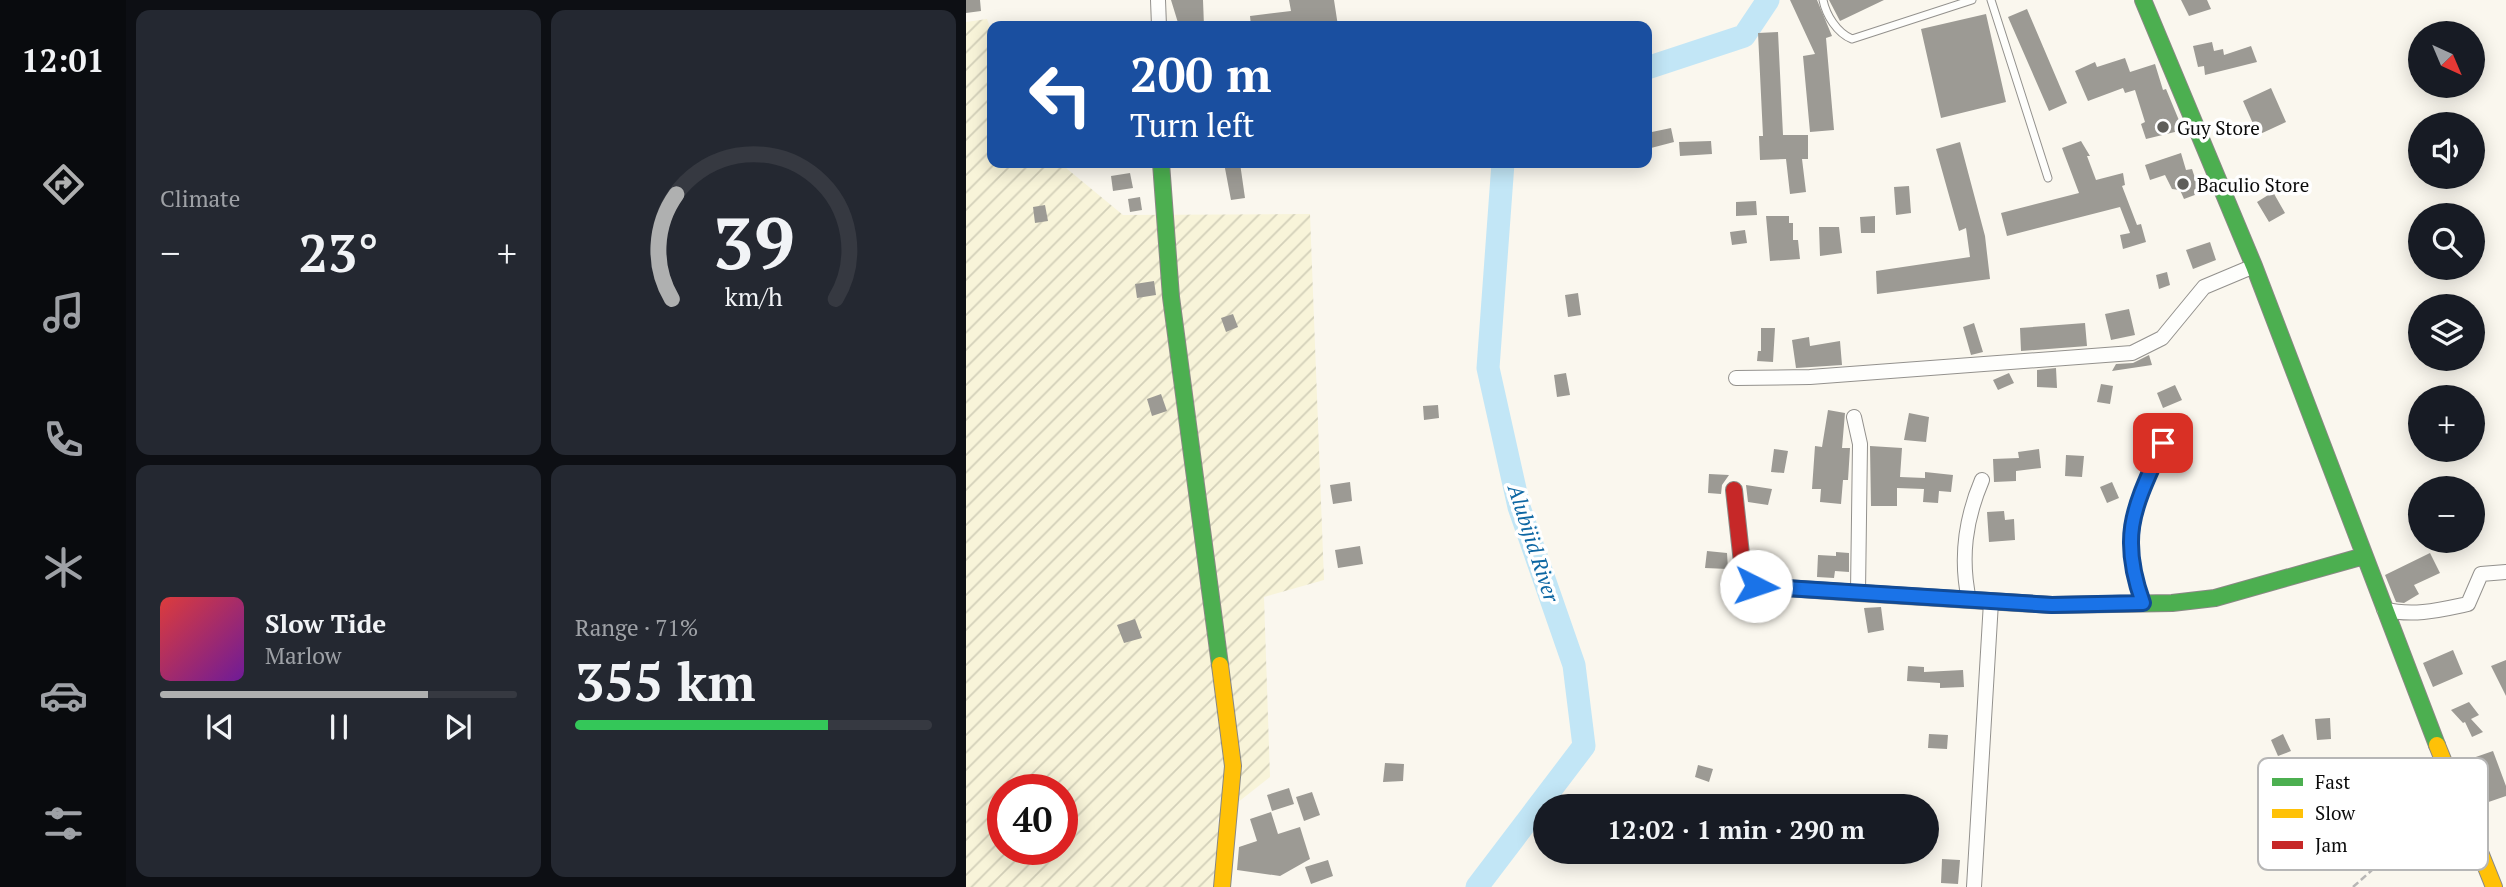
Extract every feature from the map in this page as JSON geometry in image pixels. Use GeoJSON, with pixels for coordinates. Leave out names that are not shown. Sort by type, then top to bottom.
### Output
{"type":"FeatureCollection","features":[{"type":"Feature","properties":{"kind":"street"},"geometry":{"type":"LineString","coordinates":[[1158,0],[1159,21]]}},
{"type":"Feature","properties":{"kind":"street"},"geometry":{"type":"LineString","coordinates":[[2143,0],[2254,266],[2384,609],[2444,758]]}},
{"type":"Feature","properties":{"kind":"street"},"geometry":{"type":"LineString","coordinates":[[1161,168],[1171,297],[1233,766],[1222,887]]}},
{"type":"Feature","properties":{"kind":"street"},"geometry":{"type":"LineString","coordinates":[[1736,377],[1810,377],[2132,352],[2162,338],[2204,287],[2254,266]]}},
{"type":"Feature","properties":{"kind":"street"},"geometry":{"type":"LineString","coordinates":[[1854,417],[1860,444],[1858,593]]}},
{"type":"Feature","properties":{"kind":"street"},"geometry":{"type":"LineString","coordinates":[[2143,603],[2135,582],[2130,532],[2145,482],[2163,443]]}},
{"type":"Feature","properties":{"kind":"street"},"geometry":{"type":"LineString","coordinates":[[1969,600],[1964,559],[1967,520],[1982,480]]}},
{"type":"Feature","properties":{"kind":"street"},"geometry":{"type":"LineString","coordinates":[[1734,490],[1742,573],[1748,584],[2052,605],[2143,603],[2215,598],[2364,556]]}},
{"type":"Feature","properties":{"kind":"street"},"geometry":{"type":"LineString","coordinates":[[2384,609],[2396,612],[2430,612],[2468,604],[2481,574],[2506,572]]}},
{"type":"Feature","properties":{"kind":"street"},"geometry":{"type":"LineString","coordinates":[[1974,887],[1991,602]]}},
{"type":"Feature","properties":{"kind":"street"},"geometry":{"type":"LineString","coordinates":[[2488,870],[2494,887]]}},
{"type":"Feature","properties":{"kind":"lane"},"geometry":{"type":"LineString","coordinates":[[1822,0],[1826,12],[1839,31],[1847,38],[1858,39],[1972,0]]}},
{"type":"Feature","properties":{"kind":"lane"},"geometry":{"type":"LineString","coordinates":[[1991,0],[2048,178]]}},
{"type":"Feature","properties":{"kind":"path"},"geometry":{"type":"LineString","coordinates":[[2353,887],[2372,870]]}},
{"type":"Feature","properties":{"kind":"shaded area"},"geometry":{"type":"Polygon","coordinates":[[[988,21],[987,168],[1066,168],[1123,215],[1310,214],[1324,580],[1264,597],[1270,777],[1218,818],[1220,887],[966,887],[966,22],[988,21]]]}},
{"type":"Feature","properties":{"kind":"building"},"geometry":{"type":"Polygon","coordinates":[[[966,0],[980,0],[981,11],[966,13],[966,0]]]}},
{"type":"Feature","properties":{"kind":"building"},"geometry":{"type":"Polygon","coordinates":[[[1171,0],[1203,0],[1204,21],[1177,21],[1171,0]]]}},
{"type":"Feature","properties":{"kind":"building"},"geometry":{"type":"Polygon","coordinates":[[[1289,0],[1334,0],[1337,21],[1250,21],[1250,16],[1291,11],[1289,0]]]}},
{"type":"Feature","properties":{"kind":"building"},"geometry":{"type":"Polygon","coordinates":[[[1790,0],[1817,0],[1832,36],[1826,38],[1834,130],[1810,132],[1803,56],[1815,54],[1790,0]]]}},
{"type":"Feature","properties":{"kind":"building"},"geometry":{"type":"Polygon","coordinates":[[[1829,0],[1884,0],[1840,21],[1829,0]]]}},
{"type":"Feature","properties":{"kind":"building"},"geometry":{"type":"Polygon","coordinates":[[[2181,0],[2207,0],[2211,9],[2189,16],[2181,0]]]}},
{"type":"Feature","properties":{"kind":"building"},"geometry":{"type":"Polygon","coordinates":[[[2027,9],[2067,103],[2049,111],[2008,17],[2027,9]]]}},
{"type":"Feature","properties":{"kind":"building"},"geometry":{"type":"Polygon","coordinates":[[[1986,14],[2006,102],[1941,118],[1921,29],[1986,14]]]}},
{"type":"Feature","properties":{"kind":"building"},"geometry":{"type":"Polygon","coordinates":[[[1778,32],[1783,135],[1808,135],[1808,159],[1802,159],[1806,192],[1790,194],[1786,159],[1760,160],[1759,136],[1763,136],[1758,33],[1778,32]]]}},
{"type":"Feature","properties":{"kind":"building"},"geometry":{"type":"Polygon","coordinates":[[[2212,42],[2214,51],[2223,49],[2224,55],[2251,46],[2257,62],[2205,75],[2204,66],[2198,67],[2193,46],[2212,42]]]}},
{"type":"Feature","properties":{"kind":"building"},"geometry":{"type":"Polygon","coordinates":[[[2125,58],[2130,72],[2155,64],[2163,90],[2166,89],[2183,130],[2146,139],[2141,124],[2145,122],[2135,90],[2125,93],[2123,88],[2088,101],[2075,71],[2095,62],[2097,67],[2125,58]]]}},
{"type":"Feature","properties":{"kind":"building"},"geometry":{"type":"Polygon","coordinates":[[[2271,88],[2286,122],[2258,135],[2243,101],[2271,88]]]}},
{"type":"Feature","properties":{"kind":"building"},"geometry":{"type":"Polygon","coordinates":[[[1671,128],[1674,142],[1652,148],[1652,132],[1671,128]]]}},
{"type":"Feature","properties":{"kind":"building"},"geometry":{"type":"Polygon","coordinates":[[[1711,141],[1712,154],[1680,156],[1679,142],[1711,141]]]}},
{"type":"Feature","properties":{"kind":"building"},"geometry":{"type":"Polygon","coordinates":[[[2081,141],[2090,156],[2087,156],[2096,180],[2123,173],[2125,185],[2122,186],[2137,225],[2141,224],[2146,242],[2123,249],[2120,235],[2130,233],[2120,207],[2007,236],[2001,213],[2079,193],[2062,148],[2081,141]]]}},
{"type":"Feature","properties":{"kind":"building"},"geometry":{"type":"Polygon","coordinates":[[[1960,142],[1985,236],[1990,279],[1877,294],[1876,271],[1970,257],[1966,228],[1959,231],[1936,149],[1960,142]]]}},
{"type":"Feature","properties":{"kind":"building"},"geometry":{"type":"Polygon","coordinates":[[[2181,153],[2186,170],[2192,169],[2200,193],[2184,199],[2180,190],[2172,189],[2165,175],[2150,180],[2145,165],[2181,153]]]}},
{"type":"Feature","properties":{"kind":"building"},"geometry":{"type":"Polygon","coordinates":[[[1225,168],[1241,168],[1245,198],[1231,200],[1225,168]]]}},
{"type":"Feature","properties":{"kind":"building"},"geometry":{"type":"Polygon","coordinates":[[[1130,173],[1133,188],[1113,191],[1111,176],[1130,173]]]}},
{"type":"Feature","properties":{"kind":"building"},"geometry":{"type":"Polygon","coordinates":[[[1909,186],[1911,213],[1896,215],[1894,187],[1909,186]]]}},
{"type":"Feature","properties":{"kind":"building"},"geometry":{"type":"Polygon","coordinates":[[[2273,192],[2285,213],[2269,222],[2257,202],[2273,192]]]}},
{"type":"Feature","properties":{"kind":"building"},"geometry":{"type":"Polygon","coordinates":[[[1140,197],[1142,210],[1130,212],[1128,199],[1140,197]]]}},
{"type":"Feature","properties":{"kind":"building"},"geometry":{"type":"Polygon","coordinates":[[[1756,201],[1757,215],[1736,216],[1736,202],[1756,201]]]}},
{"type":"Feature","properties":{"kind":"building"},"geometry":{"type":"Polygon","coordinates":[[[1045,205],[1048,221],[1035,223],[1033,207],[1045,205]]]}},
{"type":"Feature","properties":{"kind":"building"},"geometry":{"type":"Polygon","coordinates":[[[1766,216],[1789,216],[1789,223],[1793,223],[1793,240],[1798,240],[1800,259],[1770,261],[1766,216]]]}},
{"type":"Feature","properties":{"kind":"building"},"geometry":{"type":"Polygon","coordinates":[[[1875,216],[1875,233],[1861,233],[1860,217],[1875,216]]]}},
{"type":"Feature","properties":{"kind":"building"},"geometry":{"type":"Polygon","coordinates":[[[1819,227],[1839,227],[1842,253],[1820,256],[1819,227]]]}},
{"type":"Feature","properties":{"kind":"building"},"geometry":{"type":"Polygon","coordinates":[[[1745,230],[1747,243],[1732,245],[1730,232],[1745,230]]]}},
{"type":"Feature","properties":{"kind":"building"},"geometry":{"type":"Polygon","coordinates":[[[2210,242],[2216,260],[2193,269],[2186,250],[2210,242]]]}},
{"type":"Feature","properties":{"kind":"building"},"geometry":{"type":"Polygon","coordinates":[[[2167,272],[2170,285],[2159,289],[2156,275],[2167,272]]]}},
{"type":"Feature","properties":{"kind":"building"},"geometry":{"type":"Polygon","coordinates":[[[1154,281],[1156,295],[1137,298],[1135,284],[1154,281]]]}},
{"type":"Feature","properties":{"kind":"building"},"geometry":{"type":"Polygon","coordinates":[[[1578,293],[1581,315],[1568,317],[1565,295],[1578,293]]]}},
{"type":"Feature","properties":{"kind":"building"},"geometry":{"type":"Polygon","coordinates":[[[2129,309],[2135,335],[2111,340],[2105,314],[2129,309]]]}},
{"type":"Feature","properties":{"kind":"building"},"geometry":{"type":"Polygon","coordinates":[[[1233,314],[1238,327],[1226,332],[1221,318],[1233,314]]]}},
{"type":"Feature","properties":{"kind":"building"},"geometry":{"type":"Polygon","coordinates":[[[1974,323],[1983,352],[1971,355],[1963,327],[1974,323]]]}},
{"type":"Feature","properties":{"kind":"building"},"geometry":{"type":"Polygon","coordinates":[[[2085,323],[2087,346],[2021,351],[2020,328],[2085,323]]]}},
{"type":"Feature","properties":{"kind":"building"},"geometry":{"type":"Polygon","coordinates":[[[1761,328],[1775,328],[1773,362],[1757,361],[1758,351],[1761,351],[1761,328]]]}},
{"type":"Feature","properties":{"kind":"building"},"geometry":{"type":"Polygon","coordinates":[[[1809,337],[1810,346],[1840,341],[1842,365],[1796,368],[1792,340],[1809,337]]]}},
{"type":"Feature","properties":{"kind":"building"},"geometry":{"type":"Polygon","coordinates":[[[2149,355],[2152,365],[2112,371],[2116,364],[2133,363],[2149,355]]]}},
{"type":"Feature","properties":{"kind":"building"},"geometry":{"type":"Polygon","coordinates":[[[2056,368],[2057,388],[2037,387],[2037,370],[2056,368]]]}},
{"type":"Feature","properties":{"kind":"building"},"geometry":{"type":"Polygon","coordinates":[[[1566,373],[1570,395],[1557,397],[1554,375],[1566,373]]]}},
{"type":"Feature","properties":{"kind":"building"},"geometry":{"type":"Polygon","coordinates":[[[2009,373],[2014,383],[1998,390],[1993,380],[2009,373]]]}},
{"type":"Feature","properties":{"kind":"building"},"geometry":{"type":"Polygon","coordinates":[[[2101,384],[2113,386],[2110,404],[2097,402],[2101,384]]]}},
{"type":"Feature","properties":{"kind":"building"},"geometry":{"type":"Polygon","coordinates":[[[2175,385],[2182,400],[2163,408],[2157,393],[2175,385]]]}},
{"type":"Feature","properties":{"kind":"building"},"geometry":{"type":"Polygon","coordinates":[[[1161,394],[1167,411],[1152,416],[1147,399],[1161,394]]]}},
{"type":"Feature","properties":{"kind":"building"},"geometry":{"type":"Polygon","coordinates":[[[1438,405],[1439,418],[1424,420],[1423,406],[1438,405]]]}},
{"type":"Feature","properties":{"kind":"building"},"geometry":{"type":"Polygon","coordinates":[[[1828,410],[1845,413],[1842,448],[1850,448],[1848,480],[1843,480],[1841,504],[1820,502],[1821,489],[1812,489],[1815,446],[1822,447],[1828,410]]]}},
{"type":"Feature","properties":{"kind":"building"},"geometry":{"type":"Polygon","coordinates":[[[1909,413],[1929,417],[1926,442],[1904,440],[1909,413]]]}},
{"type":"Feature","properties":{"kind":"building"},"geometry":{"type":"Polygon","coordinates":[[[1870,446],[1902,448],[1900,477],[1925,478],[1925,472],[1953,475],[1951,492],[1939,491],[1938,503],[1923,502],[1924,489],[1897,488],[1897,506],[1871,506],[1870,446]]]}},
{"type":"Feature","properties":{"kind":"building"},"geometry":{"type":"Polygon","coordinates":[[[1774,449],[1788,451],[1784,473],[1771,472],[1774,449]]]}},
{"type":"Feature","properties":{"kind":"building"},"geometry":{"type":"Polygon","coordinates":[[[2039,449],[2041,468],[2016,471],[2016,481],[1994,482],[1993,459],[2019,458],[2018,452],[2039,449]]]}},
{"type":"Feature","properties":{"kind":"building"},"geometry":{"type":"Polygon","coordinates":[[[2066,455],[2084,456],[2082,477],[2065,476],[2066,455]]]}},
{"type":"Feature","properties":{"kind":"building"},"geometry":{"type":"Polygon","coordinates":[[[1709,474],[1729,475],[1722,485],[1721,494],[1708,493],[1709,474]]]}},
{"type":"Feature","properties":{"kind":"building"},"geometry":{"type":"Polygon","coordinates":[[[1350,482],[1352,501],[1333,504],[1330,485],[1350,482]]]}},
{"type":"Feature","properties":{"kind":"building"},"geometry":{"type":"Polygon","coordinates":[[[2112,482],[2119,498],[2107,503],[2100,487],[2112,482]]]}},
{"type":"Feature","properties":{"kind":"building"},"geometry":{"type":"Polygon","coordinates":[[[1746,485],[1772,489],[1768,505],[1748,502],[1746,485]]]}},
{"type":"Feature","properties":{"kind":"building"},"geometry":{"type":"Polygon","coordinates":[[[2004,511],[2005,520],[2014,519],[2015,540],[1989,542],[1987,512],[2004,511]]]}},
{"type":"Feature","properties":{"kind":"building"},"geometry":{"type":"Polygon","coordinates":[[[1360,546],[1363,564],[1338,568],[1335,550],[1360,546]]]}},
{"type":"Feature","properties":{"kind":"building"},"geometry":{"type":"Polygon","coordinates":[[[1707,551],[1727,553],[1728,569],[1705,568],[1707,551]]]}},
{"type":"Feature","properties":{"kind":"building"},"geometry":{"type":"Polygon","coordinates":[[[1836,552],[1849,553],[1849,572],[1835,571],[1834,578],[1817,577],[1818,555],[1836,556],[1836,552]]]}},
{"type":"Feature","properties":{"kind":"building"},"geometry":{"type":"Polygon","coordinates":[[[2430,553],[2440,573],[2414,585],[2419,594],[2404,603],[2396,602],[2385,575],[2430,553]]]}},
{"type":"Feature","properties":{"kind":"building"},"geometry":{"type":"Polygon","coordinates":[[[1754,558],[1771,559],[1771,570],[1755,569],[1754,558]]]}},
{"type":"Feature","properties":{"kind":"building"},"geometry":{"type":"Polygon","coordinates":[[[1881,607],[1884,630],[1868,633],[1864,608],[1881,607]]]}},
{"type":"Feature","properties":{"kind":"building"},"geometry":{"type":"Polygon","coordinates":[[[1135,619],[1142,638],[1124,643],[1117,625],[1135,619]]]}},
{"type":"Feature","properties":{"kind":"building"},"geometry":{"type":"Polygon","coordinates":[[[2453,650],[2463,674],[2433,687],[2423,663],[2453,650]]]}},
{"type":"Feature","properties":{"kind":"building"},"geometry":{"type":"Polygon","coordinates":[[[2506,660],[2506,696],[2491,666],[2506,660]]]}},
{"type":"Feature","properties":{"kind":"building"},"geometry":{"type":"Polygon","coordinates":[[[1908,666],[1924,667],[1924,672],[1963,670],[1964,687],[1940,688],[1940,683],[1907,681],[1908,666]]]}},
{"type":"Feature","properties":{"kind":"building"},"geometry":{"type":"Polygon","coordinates":[[[2469,702],[2479,715],[2471,719],[2483,732],[2472,737],[2465,722],[2451,710],[2469,702]]]}},
{"type":"Feature","properties":{"kind":"building"},"geometry":{"type":"Polygon","coordinates":[[[2330,718],[2331,739],[2317,740],[2315,719],[2330,718]]]}},
{"type":"Feature","properties":{"kind":"building"},"geometry":{"type":"Polygon","coordinates":[[[1929,734],[1948,735],[1947,749],[1928,748],[1929,734]]]}},
{"type":"Feature","properties":{"kind":"building"},"geometry":{"type":"Polygon","coordinates":[[[2283,734],[2291,751],[2278,756],[2271,740],[2283,734]]]}},
{"type":"Feature","properties":{"kind":"building"},"geometry":{"type":"Polygon","coordinates":[[[2493,751],[2506,786],[2506,796],[2488,802],[2488,758],[2473,758],[2493,751]]]}},
{"type":"Feature","properties":{"kind":"building"},"geometry":{"type":"Polygon","coordinates":[[[1385,763],[1404,764],[1403,781],[1383,782],[1385,763]]]}},
{"type":"Feature","properties":{"kind":"building"},"geometry":{"type":"Polygon","coordinates":[[[1698,765],[1713,769],[1709,782],[1695,777],[1698,765]]]}},
{"type":"Feature","properties":{"kind":"building"},"geometry":{"type":"Polygon","coordinates":[[[1289,788],[1294,804],[1272,811],[1267,795],[1289,788]]]}},
{"type":"Feature","properties":{"kind":"building"},"geometry":{"type":"Polygon","coordinates":[[[1312,792],[1320,815],[1304,821],[1296,797],[1312,792]]]}},
{"type":"Feature","properties":{"kind":"building"},"geometry":{"type":"Polygon","coordinates":[[[1271,812],[1278,834],[1300,827],[1310,859],[1280,876],[1237,870],[1239,847],[1257,841],[1250,819],[1271,812]]]}},
{"type":"Feature","properties":{"kind":"building"},"geometry":{"type":"Polygon","coordinates":[[[1942,859],[1960,860],[1958,884],[1941,883],[1942,859]]]}},
{"type":"Feature","properties":{"kind":"building"},"geometry":{"type":"Polygon","coordinates":[[[1328,860],[1333,876],[1311,884],[1305,867],[1328,860]]]}},
{"type":"Feature","properties":{"kind":"waterway","name":"Alubijid River"},"geometry":{"type":"LineString","coordinates":[[1652,66],[1744,36],[1768,0]]}},
{"type":"Feature","properties":{"kind":"waterway","name":"Alubijid River"},"geometry":{"type":"LineString","coordinates":[[1477,887],[1584,746],[1574,665],[1519,507],[1488,368],[1503,168]]}},
{"type":"Feature","properties":{"kind":"traffic: fast"},"geometry":{"type":"LineString","coordinates":[[2143,0],[2254,266],[2437,745]]}},
{"type":"Feature","properties":{"kind":"traffic: fast"},"geometry":{"type":"LineString","coordinates":[[1161,168],[1171,297],[1220,665]]}},
{"type":"Feature","properties":{"kind":"traffic: fast"},"geometry":{"type":"LineString","coordinates":[[1859,593],[2052,605],[2172,603],[2215,598],[2364,556]]}},
{"type":"Feature","properties":{"kind":"traffic: slow"},"geometry":{"type":"LineString","coordinates":[[1220,665],[1233,766],[1222,887]]}},
{"type":"Feature","properties":{"kind":"traffic: slow"},"geometry":{"type":"LineString","coordinates":[[2437,745],[2442,758]]}},
{"type":"Feature","properties":{"kind":"traffic: slow"},"geometry":{"type":"LineString","coordinates":[[2487,870],[2494,887]]}},
{"type":"Feature","properties":{"kind":"traffic: jam"},"geometry":{"type":"LineString","coordinates":[[1734,490],[1744,581],[1756,586],[1859,593]]}},
{"type":"Feature","properties":{"kind":"place","name":"Guy Store"},"geometry":{"type":"Point","coordinates":[2163,127]}},
{"type":"Feature","properties":{"kind":"place","name":"Baculio Store"},"geometry":{"type":"Point","coordinates":[2183,184]}},
{"type":"Feature","properties":{"kind":"route"},"geometry":{"type":"LineString","coordinates":[[1756,586],[2052,605],[2143,603],[2135,582],[2129,547],[2130,532],[2145,482],[2163,443]]}}]}
